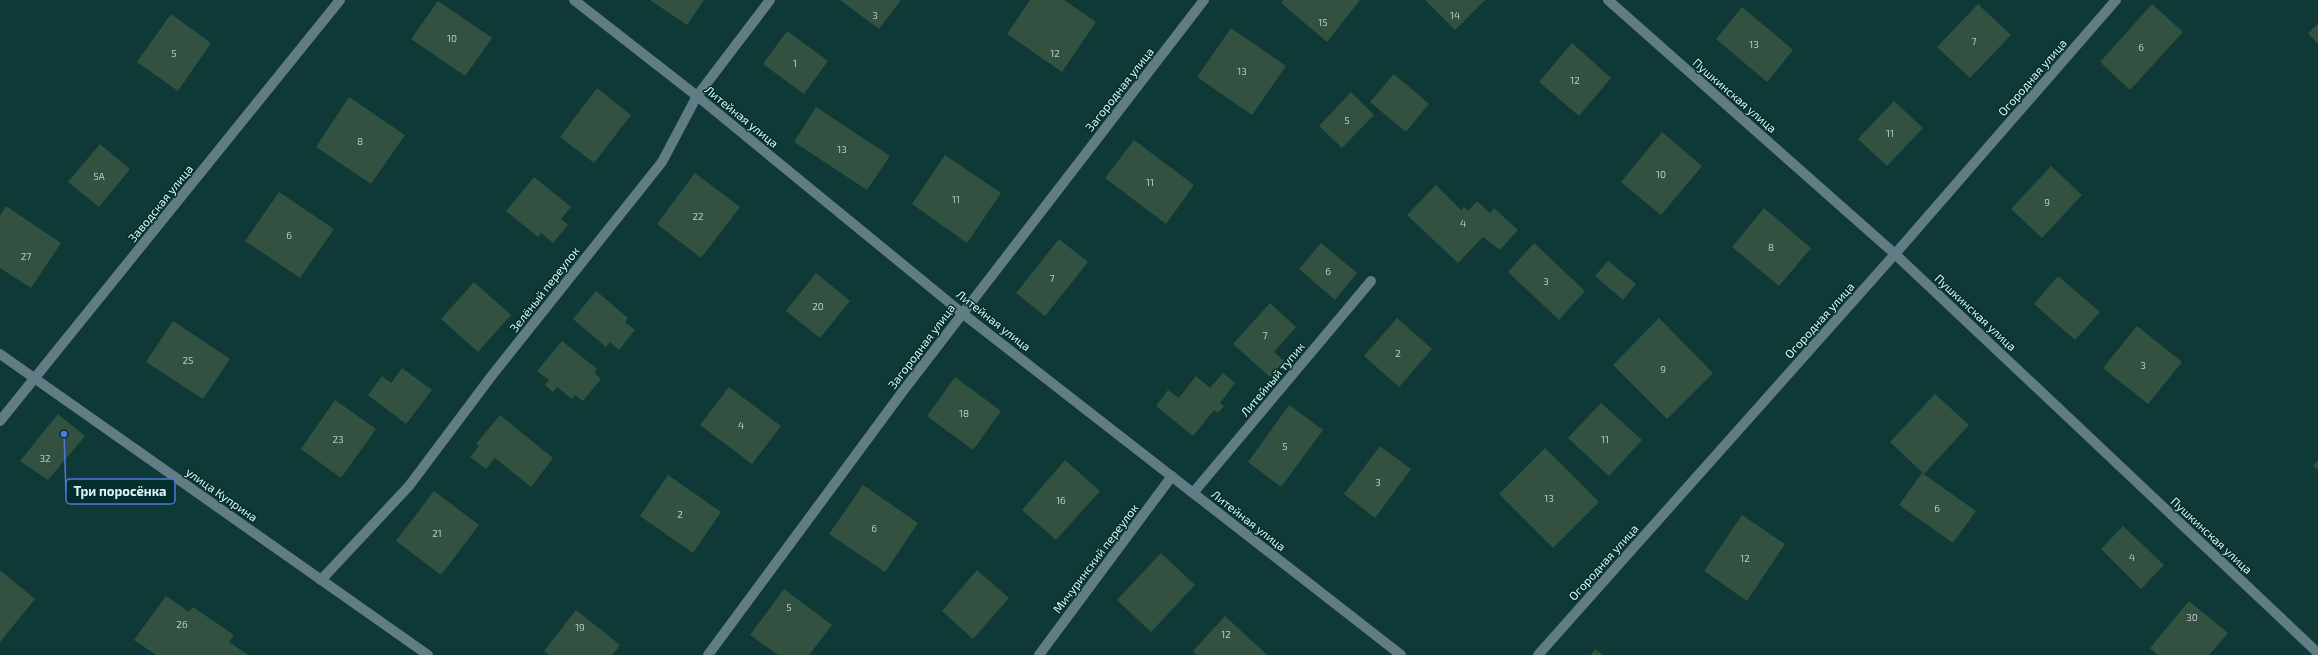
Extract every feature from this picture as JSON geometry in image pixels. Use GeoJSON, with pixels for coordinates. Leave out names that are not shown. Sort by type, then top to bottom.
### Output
{"type":"FeatureCollection","features":[{"type":"Feature","properties":{"kind":"street","name":"Заводская улица"},"geometry":{"type":"LineString","coordinates":[[0,420],[35,379],[340,0]]}},
{"type":"Feature","properties":{"kind":"street","name":"Литейная улица"},"geometry":{"type":"LineString","coordinates":[[574,0],[697,96],[962,313],[1401,655]]}},
{"type":"Feature","properties":{"kind":"street","name":"Зелёный переулок"},"geometry":{"type":"LineString","coordinates":[[321,580],[409,486],[493,374],[662,162],[697,96],[770,0]]}},
{"type":"Feature","properties":{"kind":"street","name":"Загородная улица"},"geometry":{"type":"LineString","coordinates":[[708,655],[962,313],[1204,0]]}},
{"type":"Feature","properties":{"kind":"street","name":"Пушкинская улица"},"geometry":{"type":"LineString","coordinates":[[1608,0],[1895,254],[2318,653]]}},
{"type":"Feature","properties":{"kind":"street","name":"Огородная улица"},"geometry":{"type":"LineString","coordinates":[[1538,655],[1895,254],[2116,0]]}},
{"type":"Feature","properties":{"kind":"street","name":"Литейный тупик"},"geometry":{"type":"LineString","coordinates":[[1193,493],[1371,282]]}},
{"type":"Feature","properties":{"kind":"street","name":"улица Куприна"},"geometry":{"type":"LineString","coordinates":[[0,354],[428,655]]}},
{"type":"Feature","properties":{"kind":"street","name":"Мичуринский переулок"},"geometry":{"type":"LineString","coordinates":[[1039,655],[1172,476]]}},
{"type":"Feature","properties":{"kind":"building"},"geometry":{"type":"Polygon","coordinates":[[[650,0],[704,0],[687,25],[650,0]]]}},
{"type":"Feature","properties":{"kind":"building"},"geometry":{"type":"Polygon","coordinates":[[[840,0],[901,0],[879,29],[840,0]]]}},
{"type":"Feature","properties":{"kind":"building"},"geometry":{"type":"Polygon","coordinates":[[[1030,0],[1064,0],[1096,22],[1062,72],[1007,34],[1030,0]]]}},
{"type":"Feature","properties":{"kind":"building"},"geometry":{"type":"Polygon","coordinates":[[[1283,0],[1360,0],[1327,42],[1281,3],[1283,0]]]}},
{"type":"Feature","properties":{"kind":"building"},"geometry":{"type":"Polygon","coordinates":[[[1425,0],[1485,0],[1455,30],[1425,0]]]}},
{"type":"Feature","properties":{"kind":"building"},"geometry":{"type":"Polygon","coordinates":[[[438,1],[492,38],[465,76],[411,39],[438,1]]]}},
{"type":"Feature","properties":{"kind":"building"},"geometry":{"type":"Polygon","coordinates":[[[1978,4],[2011,35],[1970,78],[1937,47],[1978,4]]]}},
{"type":"Feature","properties":{"kind":"building"},"geometry":{"type":"Polygon","coordinates":[[[2152,4],[2183,32],[2130,90],[2100,62],[2152,4]]]}},
{"type":"Feature","properties":{"kind":"building"},"geometry":{"type":"Polygon","coordinates":[[[1742,7],[1793,50],[1767,82],[1716,39],[1742,7]]]}},
{"type":"Feature","properties":{"kind":"building"},"geometry":{"type":"Polygon","coordinates":[[[171,14],[211,43],[178,91],[137,62],[171,14]]]}},
{"type":"Feature","properties":{"kind":"building"},"geometry":{"type":"Polygon","coordinates":[[[2318,24],[2318,44],[2308,33],[2318,24]]]}},
{"type":"Feature","properties":{"kind":"building"},"geometry":{"type":"Polygon","coordinates":[[[1231,28],[1286,66],[1252,115],[1197,77],[1231,28]]]}},
{"type":"Feature","properties":{"kind":"building"},"geometry":{"type":"Polygon","coordinates":[[[787,31],[828,61],[804,94],[763,64],[787,31]]]}},
{"type":"Feature","properties":{"kind":"building"},"geometry":{"type":"Polygon","coordinates":[[[1572,43],[1611,78],[1579,116],[1539,82],[1572,43]]]}},
{"type":"Feature","properties":{"kind":"building"},"geometry":{"type":"Polygon","coordinates":[[[1394,74],[1429,104],[1406,132],[1370,102],[1394,74]]]}},
{"type":"Feature","properties":{"kind":"building"},"geometry":{"type":"Polygon","coordinates":[[[597,88],[631,115],[594,163],[560,137],[597,88]]]}},
{"type":"Feature","properties":{"kind":"building"},"geometry":{"type":"Polygon","coordinates":[[[1351,92],[1374,115],[1342,148],[1319,126],[1351,92]]]}},
{"type":"Feature","properties":{"kind":"building"},"geometry":{"type":"Polygon","coordinates":[[[349,97],[405,135],[371,184],[316,147],[349,97]]]}},
{"type":"Feature","properties":{"kind":"building"},"geometry":{"type":"Polygon","coordinates":[[[1894,101],[1923,128],[1887,166],[1858,139],[1894,101]]]}},
{"type":"Feature","properties":{"kind":"building"},"geometry":{"type":"Polygon","coordinates":[[[816,107],[890,156],[867,190],[794,142],[816,107]]]}},
{"type":"Feature","properties":{"kind":"building"},"geometry":{"type":"Polygon","coordinates":[[[1662,132],[1702,166],[1661,215],[1621,182],[1662,132]]]}},
{"type":"Feature","properties":{"kind":"building"},"geometry":{"type":"Polygon","coordinates":[[[1134,140],[1194,185],[1166,224],[1105,178],[1134,140]]]}},
{"type":"Feature","properties":{"kind":"building"},"geometry":{"type":"Polygon","coordinates":[[[100,144],[130,169],[99,207],[68,182],[100,144]]]}},
{"type":"Feature","properties":{"kind":"building"},"geometry":{"type":"Polygon","coordinates":[[[945,155],[1001,193],[967,243],[912,204],[945,155]]]}},
{"type":"Feature","properties":{"kind":"building"},"geometry":{"type":"Polygon","coordinates":[[[2051,166],[2082,195],[2042,238],[2011,209],[2051,166]]]}},
{"type":"Feature","properties":{"kind":"building"},"geometry":{"type":"Polygon","coordinates":[[[695,173],[740,207],[701,258],[657,224],[695,173]]]}},
{"type":"Feature","properties":{"kind":"building"},"geometry":{"type":"Polygon","coordinates":[[[534,177],[571,207],[561,219],[568,225],[553,243],[541,233],[538,237],[506,211],[534,177]]]}},
{"type":"Feature","properties":{"kind":"building"},"geometry":{"type":"Polygon","coordinates":[[[1436,185],[1461,210],[1464,207],[1468,211],[1477,201],[1490,213],[1494,208],[1518,230],[1500,250],[1483,237],[1458,263],[1407,215],[1436,185]]]}},
{"type":"Feature","properties":{"kind":"building"},"geometry":{"type":"Polygon","coordinates":[[[279,192],[334,229],[300,278],[245,241],[279,192]]]}},
{"type":"Feature","properties":{"kind":"building"},"geometry":{"type":"Polygon","coordinates":[[[6,206],[61,243],[31,288],[0,268],[0,216],[6,206]]]}},
{"type":"Feature","properties":{"kind":"building"},"geometry":{"type":"Polygon","coordinates":[[[1764,208],[1811,248],[1779,286],[1732,247],[1764,208]]]}},
{"type":"Feature","properties":{"kind":"building"},"geometry":{"type":"Polygon","coordinates":[[[1059,239],[1088,262],[1045,316],[1016,293],[1059,239]]]}},
{"type":"Feature","properties":{"kind":"building"},"geometry":{"type":"Polygon","coordinates":[[[1321,243],[1357,273],[1335,300],[1299,269],[1321,243]]]}},
{"type":"Feature","properties":{"kind":"building"},"geometry":{"type":"Polygon","coordinates":[[[1534,243],[1585,291],[1559,320],[1508,272],[1534,243]]]}},
{"type":"Feature","properties":{"kind":"building"},"geometry":{"type":"Polygon","coordinates":[[[1608,261],[1636,284],[1623,300],[1595,276],[1608,261]]]}},
{"type":"Feature","properties":{"kind":"building"},"geometry":{"type":"Polygon","coordinates":[[[816,273],[850,301],[820,338],[786,311],[816,273]]]}},
{"type":"Feature","properties":{"kind":"building"},"geometry":{"type":"Polygon","coordinates":[[[2058,276],[2100,312],[2075,340],[2034,304],[2058,276]]]}},
{"type":"Feature","properties":{"kind":"building"},"geometry":{"type":"Polygon","coordinates":[[[474,282],[511,315],[478,352],[441,319],[474,282]]]}},
{"type":"Feature","properties":{"kind":"building"},"geometry":{"type":"Polygon","coordinates":[[[596,291],[628,318],[625,322],[635,330],[619,350],[610,342],[606,347],[573,319],[596,291]]]}},
{"type":"Feature","properties":{"kind":"building"},"geometry":{"type":"Polygon","coordinates":[[[1270,303],[1296,327],[1274,352],[1284,361],[1270,377],[1233,344],[1270,303]]]}},
{"type":"Feature","properties":{"kind":"building"},"geometry":{"type":"Polygon","coordinates":[[[1397,318],[1432,349],[1399,387],[1364,356],[1397,318]]]}},
{"type":"Feature","properties":{"kind":"building"},"geometry":{"type":"Polygon","coordinates":[[[1659,318],[1713,373],[1667,419],[1613,365],[1659,318]]]}},
{"type":"Feature","properties":{"kind":"building"},"geometry":{"type":"Polygon","coordinates":[[[173,321],[230,359],[203,399],[146,362],[173,321]]]}},
{"type":"Feature","properties":{"kind":"building"},"geometry":{"type":"Polygon","coordinates":[[[2137,326],[2182,362],[2148,404],[2103,368],[2137,326]]]}},
{"type":"Feature","properties":{"kind":"building"},"geometry":{"type":"Polygon","coordinates":[[[562,341],[597,369],[594,372],[601,379],[583,401],[575,395],[572,399],[557,387],[553,392],[545,385],[549,380],[537,371],[562,341]]]}},
{"type":"Feature","properties":{"kind":"building"},"geometry":{"type":"Polygon","coordinates":[[[402,368],[432,390],[406,424],[368,395],[382,376],[391,383],[402,368]]]}},
{"type":"Feature","properties":{"kind":"building"},"geometry":{"type":"Polygon","coordinates":[[[1223,373],[1235,383],[1220,403],[1224,406],[1218,413],[1214,410],[1193,436],[1156,406],[1168,390],[1179,398],[1196,376],[1210,388],[1223,373]]]}},
{"type":"Feature","properties":{"kind":"building"},"geometry":{"type":"Polygon","coordinates":[[[955,377],[1001,411],[973,450],[927,416],[955,377]]]}},
{"type":"Feature","properties":{"kind":"building"},"geometry":{"type":"Polygon","coordinates":[[[729,387],[781,426],[752,464],[700,425],[729,387]]]}},
{"type":"Feature","properties":{"kind":"building"},"geometry":{"type":"Polygon","coordinates":[[[1935,394],[1969,425],[1924,474],[1890,442],[1935,394]]]}},
{"type":"Feature","properties":{"kind":"building"},"geometry":{"type":"Polygon","coordinates":[[[335,400],[376,429],[341,478],[301,449],[335,400]]]}},
{"type":"Feature","properties":{"kind":"building"},"geometry":{"type":"Polygon","coordinates":[[[1601,403],[1642,440],[1609,476],[1568,438],[1601,403]]]}},
{"type":"Feature","properties":{"kind":"building"},"geometry":{"type":"Polygon","coordinates":[[[1289,405],[1323,430],[1281,487],[1248,462],[1289,405]]]}},
{"type":"Feature","properties":{"kind":"building"},"geometry":{"type":"Polygon","coordinates":[[[58,414],[85,436],[48,480],[20,461],[58,414]]]}},
{"type":"Feature","properties":{"kind":"building"},"geometry":{"type":"Polygon","coordinates":[[[500,415],[553,458],[531,487],[495,458],[486,469],[470,457],[479,446],[476,444],[500,415]]]}},
{"type":"Feature","properties":{"kind":"building"},"geometry":{"type":"Polygon","coordinates":[[[1380,446],[1411,469],[1375,518],[1344,494],[1380,446]]]}},
{"type":"Feature","properties":{"kind":"building"},"geometry":{"type":"Polygon","coordinates":[[[1545,448],[1599,502],[1553,548],[1499,494],[1545,448]]]}},
{"type":"Feature","properties":{"kind":"building"},"geometry":{"type":"Polygon","coordinates":[[[1065,460],[1100,491],[1056,540],[1022,510],[1065,460]]]}},
{"type":"Feature","properties":{"kind":"building"},"geometry":{"type":"Polygon","coordinates":[[[2318,460],[2318,470],[2313,466],[2318,460]]]}},
{"type":"Feature","properties":{"kind":"building"},"geometry":{"type":"Polygon","coordinates":[[[1922,473],[1976,511],[1953,543],[1899,505],[1922,473]]]}},
{"type":"Feature","properties":{"kind":"building"},"geometry":{"type":"Polygon","coordinates":[[[668,475],[721,512],[693,553],[640,516],[668,475]]]}},
{"type":"Feature","properties":{"kind":"building"},"geometry":{"type":"Polygon","coordinates":[[[863,485],[918,523],[885,572],[829,534],[863,485]]]}},
{"type":"Feature","properties":{"kind":"building"},"geometry":{"type":"Polygon","coordinates":[[[434,491],[479,525],[441,575],[396,541],[434,491]]]}},
{"type":"Feature","properties":{"kind":"building"},"geometry":{"type":"Polygon","coordinates":[[[1742,515],[1785,544],[1747,601],[1704,571],[1742,515]]]}},
{"type":"Feature","properties":{"kind":"building"},"geometry":{"type":"Polygon","coordinates":[[[2123,526],[2164,565],[2141,589],[2101,549],[2123,526]]]}},
{"type":"Feature","properties":{"kind":"building"},"geometry":{"type":"Polygon","coordinates":[[[1161,553],[1195,585],[1151,632],[1117,600],[1161,553]]]}},
{"type":"Feature","properties":{"kind":"building"},"geometry":{"type":"Polygon","coordinates":[[[0,570],[35,599],[0,642],[0,570]]]}},
{"type":"Feature","properties":{"kind":"building"},"geometry":{"type":"Polygon","coordinates":[[[977,570],[1009,598],[973,639],[942,611],[977,570]]]}},
{"type":"Feature","properties":{"kind":"building"},"geometry":{"type":"Polygon","coordinates":[[[784,589],[832,625],[809,655],[778,655],[750,635],[784,589]]]}},
{"type":"Feature","properties":{"kind":"building"},"geometry":{"type":"Polygon","coordinates":[[[166,596],[189,612],[193,607],[234,635],[229,642],[248,655],[156,655],[134,640],[166,596]]]}},
{"type":"Feature","properties":{"kind":"building"},"geometry":{"type":"Polygon","coordinates":[[[2189,601],[2228,633],[2209,655],[2158,655],[2150,648],[2189,601]]]}},
{"type":"Feature","properties":{"kind":"building"},"geometry":{"type":"Polygon","coordinates":[[[576,610],[620,645],[612,655],[549,655],[544,651],[576,610]]]}},
{"type":"Feature","properties":{"kind":"building"},"geometry":{"type":"Polygon","coordinates":[[[1225,616],[1267,655],[1197,655],[1193,651],[1225,616]]]}},
{"type":"Feature","properties":{"kind":"building"},"geometry":{"type":"Polygon","coordinates":[[[1595,649],[1603,655],[1591,655],[1595,649]]]}},
{"type":"Feature","properties":{"kind":"place","name":"Три поросёнка"},"geometry":{"type":"Point","coordinates":[64,434]}}]}
